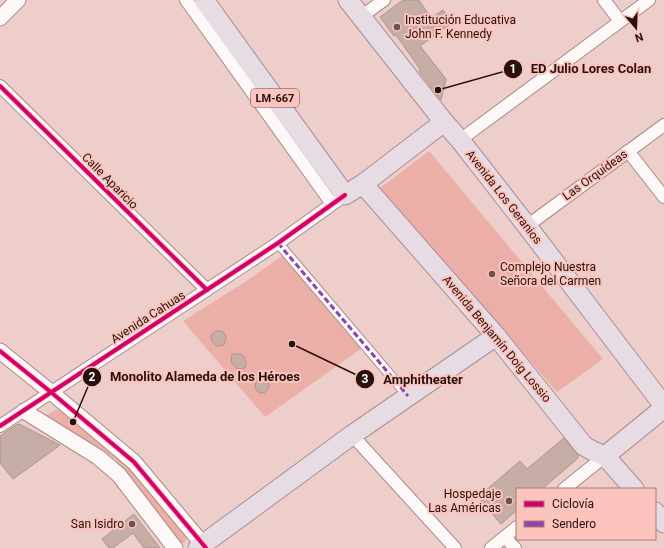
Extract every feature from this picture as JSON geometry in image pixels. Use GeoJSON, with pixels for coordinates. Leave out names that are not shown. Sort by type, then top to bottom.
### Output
{"type":"FeatureCollection","features":[{"type":"Feature","properties":{"kind":"main road","name":"LM-667"},"geometry":{"type":"LineString","coordinates":[[204,0],[338,200]]}},
{"type":"Feature","properties":{"kind":"main road","name":"Avenida Los Geranios"},"geometry":{"type":"LineString","coordinates":[[348,0],[527,226],[664,407]]}},
{"type":"Feature","properties":{"kind":"main road"},"geometry":{"type":"LineString","coordinates":[[338,200],[363,184],[444,122]]}},
{"type":"Feature","properties":{"kind":"main road","name":"Avenida Benjamín Doig Lossio"},"geometry":{"type":"LineString","coordinates":[[363,184],[496,336],[584,446],[605,456],[633,488]]}},
{"type":"Feature","properties":{"kind":"main road"},"geometry":{"type":"LineString","coordinates":[[202,547],[352,435],[496,336]]}},
{"type":"Feature","properties":{"kind":"main road"},"geometry":{"type":"LineString","coordinates":[[605,456],[664,407]]}},
{"type":"Feature","properties":{"kind":"main road"},"geometry":{"type":"LineString","coordinates":[[656,513],[664,523]]}},
{"type":"Feature","properties":{"kind":"street"},"geometry":{"type":"LineString","coordinates":[[0,18],[18,0]]}},
{"type":"Feature","properties":{"kind":"street"},"geometry":{"type":"LineString","coordinates":[[186,0],[338,200]]}},
{"type":"Feature","properties":{"kind":"street"},"geometry":{"type":"LineString","coordinates":[[362,16],[384,0]]}},
{"type":"Feature","properties":{"kind":"street"},"geometry":{"type":"LineString","coordinates":[[604,0],[620,21]]}},
{"type":"Feature","properties":{"kind":"street"},"geometry":{"type":"LineString","coordinates":[[460,140],[649,0]]}},
{"type":"Feature","properties":{"kind":"street","name":"Calle Aparicio"},"geometry":{"type":"LineString","coordinates":[[0,86],[207,290]]}},
{"type":"Feature","properties":{"kind":"street","name":"Las Orquídeas"},"geometry":{"type":"LineString","coordinates":[[527,226],[664,124]]}},
{"type":"Feature","properties":{"kind":"street"},"geometry":{"type":"LineString","coordinates":[[628,151],[664,197]]}},
{"type":"Feature","properties":{"kind":"street","name":"Avenida Cahuas"},"geometry":{"type":"LineString","coordinates":[[0,426],[278,243],[338,200]]}},
{"type":"Feature","properties":{"kind":"street"},"geometry":{"type":"LineString","coordinates":[[278,243],[408,396]]}},
{"type":"Feature","properties":{"kind":"street"},"geometry":{"type":"LineString","coordinates":[[0,351],[52,392],[134,462],[202,547]]}},
{"type":"Feature","properties":{"kind":"street"},"geometry":{"type":"LineString","coordinates":[[24,411],[98,457],[119,475],[176,548]]}},
{"type":"Feature","properties":{"kind":"street"},"geometry":{"type":"LineString","coordinates":[[352,435],[455,548]]}},
{"type":"Feature","properties":{"kind":"street"},"geometry":{"type":"LineString","coordinates":[[565,488],[605,456]]}},
{"type":"Feature","properties":{"kind":"street"},"geometry":{"type":"LineString","coordinates":[[491,548],[516,528]]}},
{"type":"Feature","properties":{"kind":"street"},"geometry":{"type":"LineString","coordinates":[[505,537],[515,548]]}},
{"type":"Feature","properties":{"kind":"shaded area","name":"Complejo Nuestra Señora del Carmen"},"geometry":{"type":"Polygon","coordinates":[[[429,151],[603,359],[557,392],[379,189],[429,151]]]}},
{"type":"Feature","properties":{"kind":"shaded area"},"geometry":{"type":"Polygon","coordinates":[[[286,253],[365,346],[265,417],[183,321],[245,282],[286,253]]]}},
{"type":"Feature","properties":{"kind":"shaded area"},"geometry":{"type":"Polygon","coordinates":[[[60,408],[135,473],[185,535],[185,542],[181,544],[177,542],[115,459],[82,437],[42,418],[60,408]]]}},
{"type":"Feature","properties":{"kind":"building"},"geometry":{"type":"Polygon","coordinates":[[[403,0],[419,0],[431,18],[443,10],[452,23],[420,46],[446,79],[441,100],[419,71],[420,69],[396,35],[394,36],[380,17],[403,0]]]}},
{"type":"Feature","properties":{"kind":"building"},"geometry":{"type":"Polygon","coordinates":[[[216,331],[221,331],[225,334],[226,339],[224,345],[217,346],[213,343],[211,336],[216,331]]]}},
{"type":"Feature","properties":{"kind":"building"},"geometry":{"type":"Polygon","coordinates":[[[232,354],[241,354],[245,358],[245,368],[237,369],[231,362],[232,354]]]}},
{"type":"Feature","properties":{"kind":"building"},"geometry":{"type":"Polygon","coordinates":[[[262,379],[267,381],[269,386],[267,391],[262,393],[257,391],[255,386],[257,381],[262,379]]]}},
{"type":"Feature","properties":{"kind":"building"},"geometry":{"type":"Polygon","coordinates":[[[19,424],[60,445],[13,479],[0,463],[0,436],[19,424]]]}},
{"type":"Feature","properties":{"kind":"building"},"geometry":{"type":"Polygon","coordinates":[[[564,438],[578,455],[578,458],[543,488],[516,488],[516,511],[501,524],[478,497],[520,461],[527,469],[564,438]]]}},
{"type":"Feature","properties":{"kind":"building","name":"San Isidro"},"geometry":{"type":"Polygon","coordinates":[[[134,514],[160,548],[144,548],[133,533],[113,548],[109,548],[102,539],[134,514]]]}},
{"type":"Feature","properties":{"kind":"marked path"},"geometry":{"type":"LineString","coordinates":[[278,243],[408,396]]}},
{"type":"Feature","properties":{"kind":"cycle path"},"geometry":{"type":"LineString","coordinates":[[0,86],[207,290]]}},
{"type":"Feature","properties":{"kind":"cycle path"},"geometry":{"type":"LineString","coordinates":[[0,426],[278,243],[345,195]]}},
{"type":"Feature","properties":{"kind":"cycle path"},"geometry":{"type":"LineString","coordinates":[[0,351],[134,462],[206,548]]}},
{"type":"Feature","properties":{"kind":"place","name":"Institución Educativa John F. Kennedy"},"geometry":{"type":"Point","coordinates":[397,27]}},
{"type":"Feature","properties":{"kind":"place","name":"ED Julio Lores Colan"},"geometry":{"type":"Point","coordinates":[438,90]}},
{"type":"Feature","properties":{"kind":"place","name":"Complejo Nuestra Señora del Carmen"},"geometry":{"type":"Point","coordinates":[492,274]}},
{"type":"Feature","properties":{"kind":"place","name":"Amphitheater"},"geometry":{"type":"Point","coordinates":[292,344]}},
{"type":"Feature","properties":{"kind":"place","name":"Monolito Alameda de los Héroes"},"geometry":{"type":"Point","coordinates":[73,422]}},
{"type":"Feature","properties":{"kind":"place","name":"Hospedaje Las Américas"},"geometry":{"type":"Point","coordinates":[509,501]}},
{"type":"Feature","properties":{"kind":"place","name":"San Isidro"},"geometry":{"type":"Point","coordinates":[132,524]}}]}
